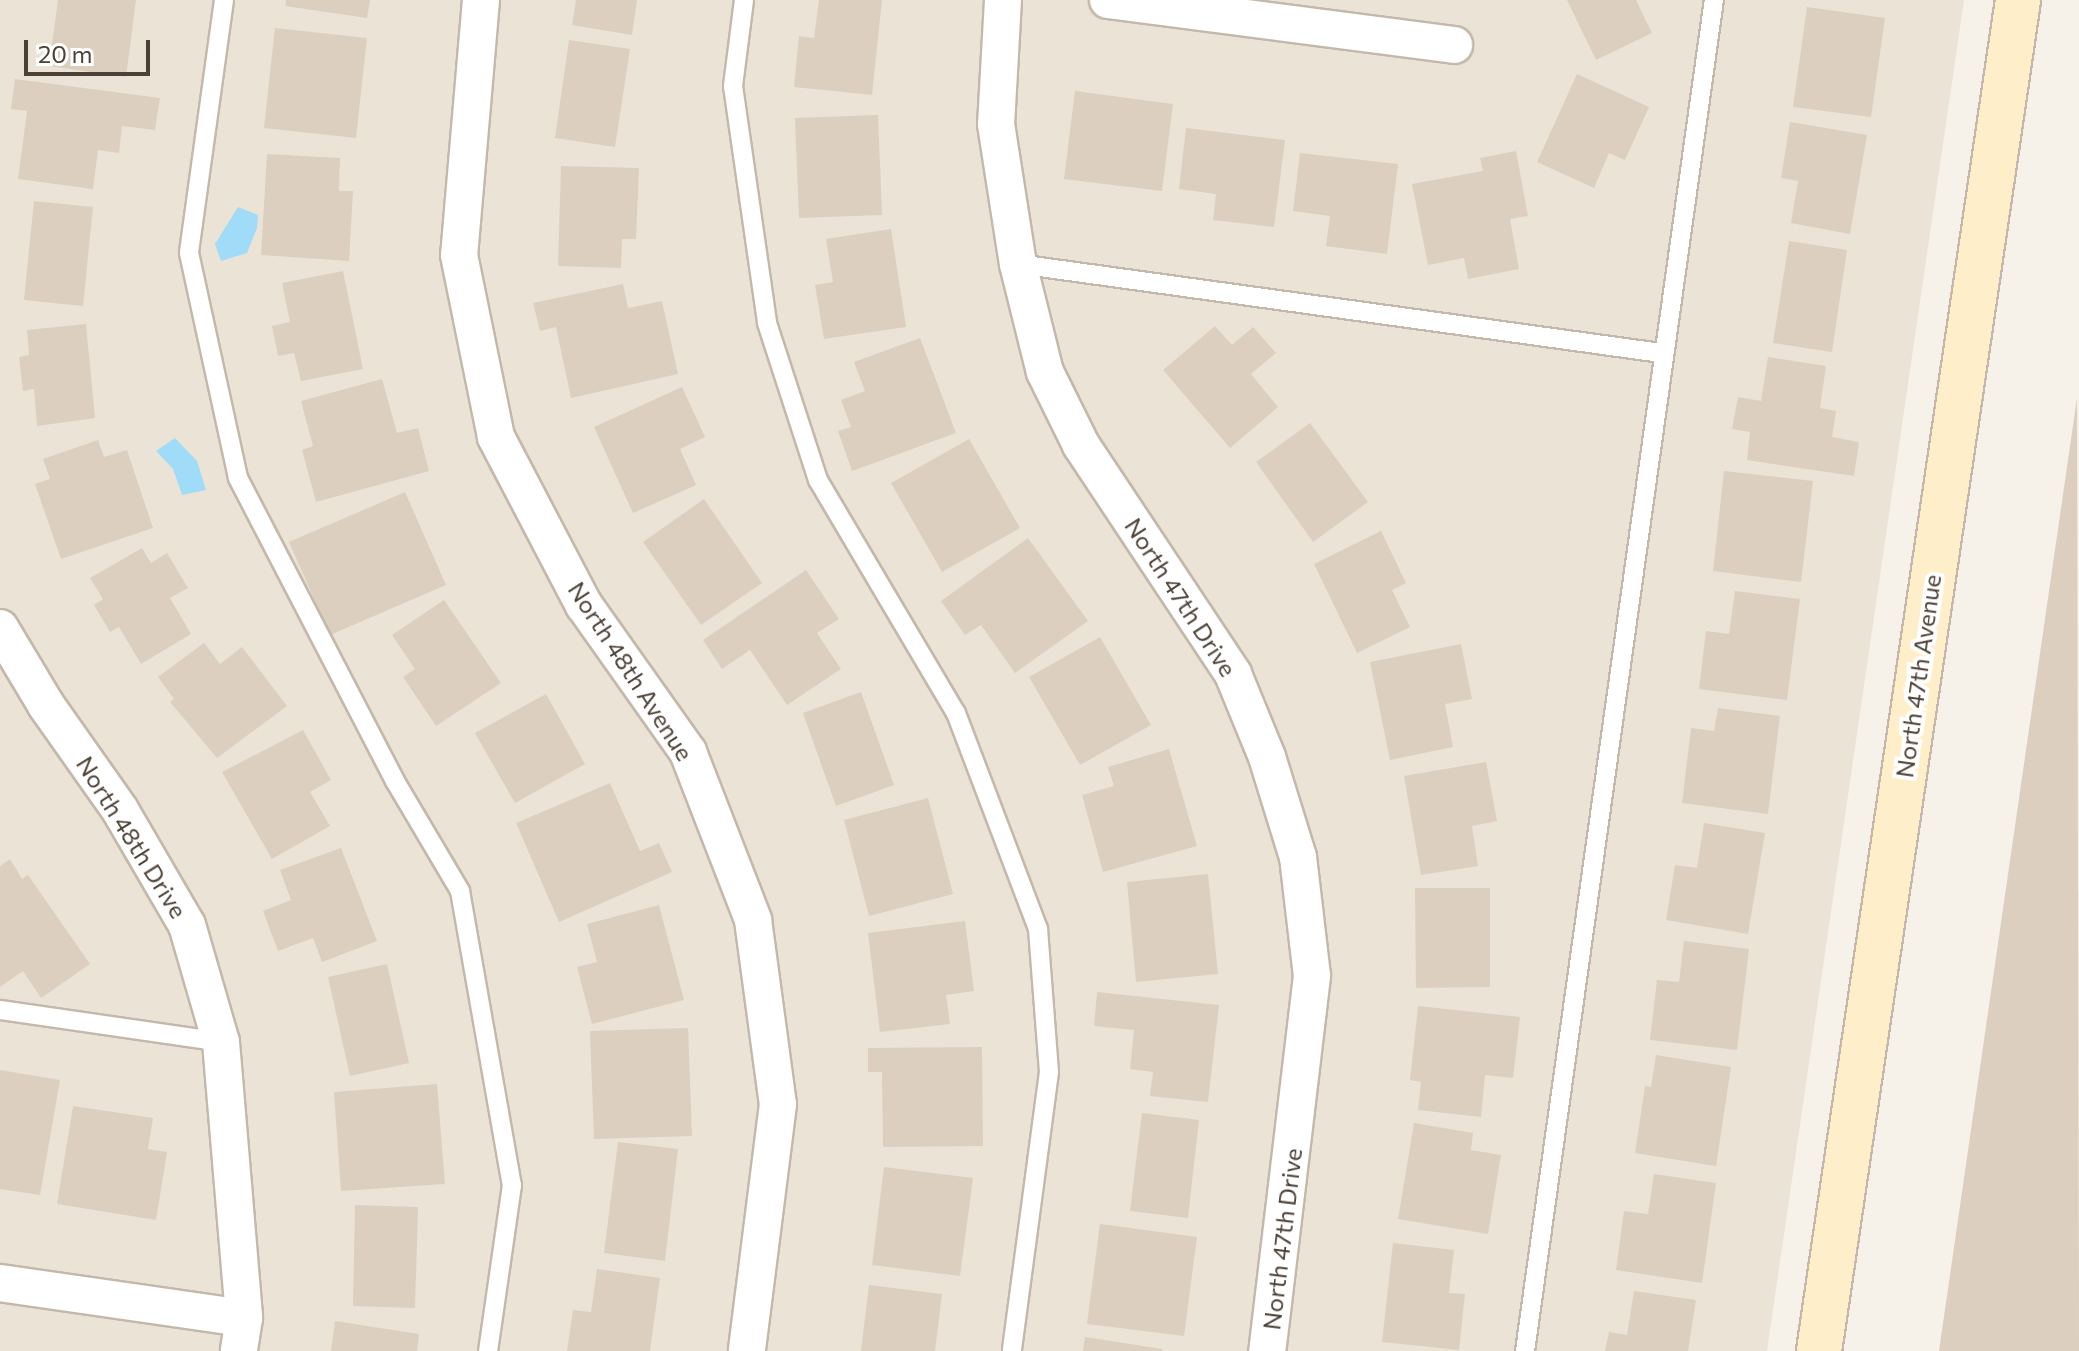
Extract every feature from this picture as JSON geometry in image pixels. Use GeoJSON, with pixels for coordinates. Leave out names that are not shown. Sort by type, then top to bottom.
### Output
{"type":"FeatureCollection","features":[{"type":"Feature","properties":{"kind":"street","name":"North 48th Avenue"},"geometry":{"type":"LineString","coordinates":[[481,0],[459,255],[496,437],[584,605],[688,752],[753,920],[778,1104],[747,1351]]}},
{"type":"Feature","properties":{"kind":"street","name":"North 47th Drive"},"geometry":{"type":"LineString","coordinates":[[1003,0],[996,124],[1018,264],[1045,372],[1081,445],[1233,674],[1267,757],[1298,857],[1312,976],[1267,1351]]}},
{"type":"Feature","properties":{"kind":"street"},"geometry":{"type":"LineString","coordinates":[[1108,0],[1454,45]]}},
{"type":"Feature","properties":{"kind":"street","name":"North 47th Avenue"},"geometry":{"type":"LineString","coordinates":[[1819,1351],[2018,0]]}},
{"type":"Feature","properties":{"kind":"street","name":"North 48th Drive"},"geometry":{"type":"LineString","coordinates":[[0,628],[46,705],[120,810],[187,925],[221,1042],[242,1335]]}},
{"type":"Feature","properties":{"kind":"street"},"geometry":{"type":"LineString","coordinates":[[0,1283],[242,1335]]}},
{"type":"Feature","properties":{"kind":"lane"},"geometry":{"type":"LineString","coordinates":[[224,0],[189,253],[238,478],[395,781],[460,891],[512,1185],[488,1351]]}},
{"type":"Feature","properties":{"kind":"lane"},"geometry":{"type":"LineString","coordinates":[[744,0],[733,86],[767,323],[818,480],[956,713],[1038,929],[1049,1072],[1012,1351]]}},
{"type":"Feature","properties":{"kind":"lane"},"geometry":{"type":"LineString","coordinates":[[1525,1351],[1661,353],[1714,0]]}},
{"type":"Feature","properties":{"kind":"lane"},"geometry":{"type":"LineString","coordinates":[[1018,264],[1661,353]]}},
{"type":"Feature","properties":{"kind":"lane"},"geometry":{"type":"LineString","coordinates":[[0,1010],[221,1042]]}},
{"type":"Feature","properties":{"kind":"shaded area"},"geometry":{"type":"Polygon","coordinates":[[[0,0],[1964,0],[1767,1351],[0,1351],[0,0]]]}},
{"type":"Feature","properties":{"kind":"water"},"geometry":{"type":"Polygon","coordinates":[[[238,207],[258,215],[257,228],[247,253],[221,261],[215,244],[238,207]]]}},
{"type":"Feature","properties":{"kind":"water"},"geometry":{"type":"Polygon","coordinates":[[[175,438],[197,461],[206,490],[182,495],[173,469],[156,451],[175,438]]]}},
{"type":"Feature","properties":{"kind":"building"},"geometry":{"type":"Polygon","coordinates":[[[58,0],[136,0],[126,77],[49,66],[58,0]]]}},
{"type":"Feature","properties":{"kind":"building"},"geometry":{"type":"Polygon","coordinates":[[[286,0],[370,0],[367,18],[285,6],[286,0]]]}},
{"type":"Feature","properties":{"kind":"building"},"geometry":{"type":"Polygon","coordinates":[[[576,0],[637,0],[632,35],[572,25],[576,0]]]}},
{"type":"Feature","properties":{"kind":"building"},"geometry":{"type":"Polygon","coordinates":[[[819,0],[882,0],[872,95],[794,87],[799,36],[814,38],[819,0]]]}},
{"type":"Feature","properties":{"kind":"building"},"geometry":{"type":"Polygon","coordinates":[[[1567,0],[1636,0],[1652,33],[1596,60],[1567,0]]]}},
{"type":"Feature","properties":{"kind":"building"},"geometry":{"type":"Polygon","coordinates":[[[1807,7],[1885,18],[1871,117],[1793,107],[1807,7]]]}},
{"type":"Feature","properties":{"kind":"building"},"geometry":{"type":"Polygon","coordinates":[[[275,28],[367,38],[356,138],[264,128],[275,28]]]}},
{"type":"Feature","properties":{"kind":"building"},"geometry":{"type":"Polygon","coordinates":[[[569,40],[630,49],[615,147],[555,138],[569,40]]]}},
{"type":"Feature","properties":{"kind":"building"},"geometry":{"type":"Polygon","coordinates":[[[1577,74],[1649,107],[1625,160],[1609,153],[1594,188],[1537,162],[1577,74]]]}},
{"type":"Feature","properties":{"kind":"building"},"geometry":{"type":"Polygon","coordinates":[[[15,79],[160,98],[155,130],[122,126],[119,153],[98,150],[93,189],[18,179],[27,111],[11,109],[15,79]]]}},
{"type":"Feature","properties":{"kind":"building"},"geometry":{"type":"Polygon","coordinates":[[[1075,91],[1173,104],[1162,191],[1064,179],[1075,91]]]}},
{"type":"Feature","properties":{"kind":"building"},"geometry":{"type":"Polygon","coordinates":[[[878,115],[882,215],[799,218],[795,118],[878,115]]]}},
{"type":"Feature","properties":{"kind":"building"},"geometry":{"type":"Polygon","coordinates":[[[1790,122],[1867,135],[1850,234],[1791,223],[1798,181],[1781,178],[1790,122]]]}},
{"type":"Feature","properties":{"kind":"building"},"geometry":{"type":"Polygon","coordinates":[[[1186,128],[1285,140],[1274,227],[1213,220],[1216,194],[1179,189],[1186,128]]]}},
{"type":"Feature","properties":{"kind":"building"},"geometry":{"type":"Polygon","coordinates":[[[1516,151],[1528,216],[1510,219],[1519,269],[1468,279],[1464,258],[1428,265],[1412,184],[1483,171],[1480,158],[1516,151]]]}},
{"type":"Feature","properties":{"kind":"building"},"geometry":{"type":"Polygon","coordinates":[[[1300,153],[1398,164],[1387,254],[1326,246],[1330,216],[1293,211],[1300,153]]]}},
{"type":"Feature","properties":{"kind":"building"},"geometry":{"type":"Polygon","coordinates":[[[267,154],[340,158],[339,191],[353,191],[349,261],[261,255],[267,154]]]}},
{"type":"Feature","properties":{"kind":"building"},"geometry":{"type":"Polygon","coordinates":[[[561,166],[639,168],[636,239],[622,239],[621,268],[558,266],[561,166]]]}},
{"type":"Feature","properties":{"kind":"building"},"geometry":{"type":"Polygon","coordinates":[[[34,201],[93,207],[83,306],[24,300],[34,201]]]}},
{"type":"Feature","properties":{"kind":"building"},"geometry":{"type":"Polygon","coordinates":[[[891,229],[906,327],[824,339],[815,285],[833,282],[826,239],[891,229]]]}},
{"type":"Feature","properties":{"kind":"building"},"geometry":{"type":"Polygon","coordinates":[[[1789,241],[1847,250],[1832,352],[1773,343],[1789,241]]]}},
{"type":"Feature","properties":{"kind":"building"},"geometry":{"type":"Polygon","coordinates":[[[343,271],[363,369],[301,381],[294,353],[278,356],[272,326],[290,322],[282,283],[343,271]]]}},
{"type":"Feature","properties":{"kind":"building"},"geometry":{"type":"Polygon","coordinates":[[[623,284],[628,308],[662,301],[678,374],[571,398],[556,327],[540,331],[533,303],[623,284]]]}},
{"type":"Feature","properties":{"kind":"building"},"geometry":{"type":"Polygon","coordinates":[[[86,324],[95,418],[37,426],[34,389],[23,391],[19,357],[29,355],[27,330],[86,324]]]}},
{"type":"Feature","properties":{"kind":"building"},"geometry":{"type":"Polygon","coordinates":[[[1215,326],[1232,345],[1253,327],[1276,353],[1251,374],[1278,407],[1230,448],[1163,370],[1215,326]]]}},
{"type":"Feature","properties":{"kind":"building"},"geometry":{"type":"Polygon","coordinates":[[[920,338],[956,433],[852,471],[838,431],[851,427],[841,400],[865,391],[854,362],[920,338]]]}},
{"type":"Feature","properties":{"kind":"building"},"geometry":{"type":"Polygon","coordinates":[[[1768,357],[1826,366],[1820,408],[1836,411],[1832,437],[1859,442],[1854,476],[1747,460],[1750,432],[1732,429],[1738,397],[1761,401],[1768,357]]]}},
{"type":"Feature","properties":{"kind":"building"},"geometry":{"type":"Polygon","coordinates":[[[382,379],[397,433],[418,428],[429,471],[316,502],[302,450],[313,446],[301,401],[382,379]]]}},
{"type":"Feature","properties":{"kind":"building"},"geometry":{"type":"Polygon","coordinates":[[[682,387],[705,437],[680,449],[696,485],[633,513],[594,427],[682,387]]]}},
{"type":"Feature","properties":{"kind":"building"},"geometry":{"type":"Polygon","coordinates":[[[2077,398],[2079,1351],[1939,1351],[2077,398]]]}},
{"type":"Feature","properties":{"kind":"building"},"geometry":{"type":"Polygon","coordinates":[[[1310,423],[1368,502],[1313,542],[1256,462],[1310,423]]]}},
{"type":"Feature","properties":{"kind":"building"},"geometry":{"type":"Polygon","coordinates":[[[969,439],[1020,528],[942,572],[891,483],[969,439]]]}},
{"type":"Feature","properties":{"kind":"building"},"geometry":{"type":"Polygon","coordinates":[[[98,440],[104,457],[127,450],[153,528],[61,559],[35,484],[50,479],[43,459],[98,440]]]}},
{"type":"Feature","properties":{"kind":"building"},"geometry":{"type":"Polygon","coordinates":[[[1724,471],[1813,481],[1801,582],[1713,571],[1724,471]]]}},
{"type":"Feature","properties":{"kind":"building"},"geometry":{"type":"Polygon","coordinates":[[[405,492],[446,585],[330,635],[289,542],[405,492]]]}},
{"type":"Feature","properties":{"kind":"building"},"geometry":{"type":"Polygon","coordinates":[[[704,499],[762,583],[701,625],[643,542],[704,499]]]}},
{"type":"Feature","properties":{"kind":"building"},"geometry":{"type":"Polygon","coordinates":[[[1381,531],[1406,583],[1392,590],[1410,627],[1357,653],[1314,564],[1381,531]]]}},
{"type":"Feature","properties":{"kind":"building"},"geometry":{"type":"Polygon","coordinates":[[[1028,538],[1088,621],[1015,673],[981,625],[965,635],[941,601],[1028,538]]]}},
{"type":"Feature","properties":{"kind":"building"},"geometry":{"type":"Polygon","coordinates":[[[142,548],[151,563],[167,553],[188,588],[170,598],[191,634],[141,664],[119,627],[110,632],[94,605],[103,599],[90,578],[142,548]]]}},
{"type":"Feature","properties":{"kind":"building"},"geometry":{"type":"Polygon","coordinates":[[[806,570],[839,619],[817,633],[841,669],[787,705],[750,650],[722,669],[703,640],[806,570]]]}},
{"type":"Feature","properties":{"kind":"building"},"geometry":{"type":"Polygon","coordinates":[[[1735,591],[1800,599],[1787,700],[1699,689],[1706,631],[1729,634],[1735,591]]]}},
{"type":"Feature","properties":{"kind":"building"},"geometry":{"type":"Polygon","coordinates":[[[444,600],[501,683],[436,726],[403,677],[415,669],[392,635],[444,600]]]}},
{"type":"Feature","properties":{"kind":"building"},"geometry":{"type":"Polygon","coordinates":[[[1100,637],[1151,725],[1080,765],[1029,677],[1100,637]]]}},
{"type":"Feature","properties":{"kind":"building"},"geometry":{"type":"Polygon","coordinates":[[[204,643],[220,664],[242,647],[287,706],[217,758],[170,702],[174,699],[158,677],[204,643]]]}},
{"type":"Feature","properties":{"kind":"building"},"geometry":{"type":"Polygon","coordinates":[[[1461,644],[1472,699],[1445,704],[1453,747],[1390,760],[1370,662],[1461,644]]]}},
{"type":"Feature","properties":{"kind":"building"},"geometry":{"type":"Polygon","coordinates":[[[861,692],[894,785],[836,806],[803,713],[861,692]]]}},
{"type":"Feature","properties":{"kind":"building"},"geometry":{"type":"Polygon","coordinates":[[[546,694],[585,764],[515,803],[475,733],[546,694]]]}},
{"type":"Feature","properties":{"kind":"building"},"geometry":{"type":"Polygon","coordinates":[[[1718,708],[1780,716],[1768,814],[1682,803],[1691,728],[1714,731],[1718,708]]]}},
{"type":"Feature","properties":{"kind":"building"},"geometry":{"type":"Polygon","coordinates":[[[303,730],[331,780],[310,792],[330,826],[272,859],[222,772],[303,730]]]}},
{"type":"Feature","properties":{"kind":"building"},"geometry":{"type":"Polygon","coordinates":[[[1169,749],[1197,846],[1103,872],[1082,795],[1114,786],[1108,767],[1169,749]]]}},
{"type":"Feature","properties":{"kind":"building"},"geometry":{"type":"Polygon","coordinates":[[[1486,762],[1497,821],[1472,826],[1478,866],[1421,875],[1404,776],[1486,762]]]}},
{"type":"Feature","properties":{"kind":"building"},"geometry":{"type":"Polygon","coordinates":[[[610,783],[640,851],[659,843],[672,872],[559,922],[516,823],[610,783]]]}},
{"type":"Feature","properties":{"kind":"building"},"geometry":{"type":"Polygon","coordinates":[[[928,798],[953,894],[869,916],[844,820],[928,798]]]}},
{"type":"Feature","properties":{"kind":"building"},"geometry":{"type":"Polygon","coordinates":[[[1704,823],[1765,833],[1748,934],[1666,920],[1675,865],[1697,868],[1704,823]]]}},
{"type":"Feature","properties":{"kind":"building"},"geometry":{"type":"Polygon","coordinates":[[[341,848],[377,941],[322,962],[313,938],[278,951],[263,911],[291,900],[280,870],[341,848]]]}},
{"type":"Feature","properties":{"kind":"building"},"geometry":{"type":"Polygon","coordinates":[[[10,859],[22,879],[28,875],[90,964],[41,998],[23,971],[0,987],[0,866],[10,859]]]}},
{"type":"Feature","properties":{"kind":"building"},"geometry":{"type":"Polygon","coordinates":[[[1208,874],[1218,974],[1136,982],[1127,882],[1208,874]]]}},
{"type":"Feature","properties":{"kind":"building"},"geometry":{"type":"Polygon","coordinates":[[[1415,888],[1490,888],[1490,987],[1416,988],[1415,888]]]}},
{"type":"Feature","properties":{"kind":"building"},"geometry":{"type":"Polygon","coordinates":[[[659,905],[684,1000],[592,1024],[577,967],[597,962],[587,924],[659,905]]]}},
{"type":"Feature","properties":{"kind":"building"},"geometry":{"type":"Polygon","coordinates":[[[965,921],[974,991],[946,995],[950,1024],[880,1032],[868,933],[965,921]]]}},
{"type":"Feature","properties":{"kind":"building"},"geometry":{"type":"Polygon","coordinates":[[[1684,941],[1749,949],[1737,1050],[1650,1040],[1657,980],[1679,982],[1684,941]]]}},
{"type":"Feature","properties":{"kind":"building"},"geometry":{"type":"Polygon","coordinates":[[[387,964],[409,1063],[350,1076],[328,977],[387,964]]]}},
{"type":"Feature","properties":{"kind":"building"},"geometry":{"type":"Polygon","coordinates":[[[1097,992],[1219,1005],[1208,1102],[1150,1096],[1153,1072],[1130,1069],[1134,1030],[1094,1026],[1097,992]]]}},
{"type":"Feature","properties":{"kind":"building"},"geometry":{"type":"Polygon","coordinates":[[[1418,1006],[1520,1017],[1513,1078],[1485,1075],[1481,1117],[1418,1110],[1421,1082],[1410,1080],[1418,1006]]]}},
{"type":"Feature","properties":{"kind":"building"},"geometry":{"type":"Polygon","coordinates":[[[688,1028],[692,1136],[594,1139],[590,1031],[688,1028]]]}},
{"type":"Feature","properties":{"kind":"building"},"geometry":{"type":"Polygon","coordinates":[[[982,1047],[983,1146],[883,1147],[882,1072],[868,1072],[868,1048],[982,1047]]]}},
{"type":"Feature","properties":{"kind":"building"},"geometry":{"type":"Polygon","coordinates":[[[1656,1055],[1731,1067],[1716,1166],[1635,1153],[1645,1086],[1651,1087],[1656,1055]]]}},
{"type":"Feature","properties":{"kind":"building"},"geometry":{"type":"Polygon","coordinates":[[[0,1070],[60,1080],[40,1195],[0,1189],[0,1070]]]}},
{"type":"Feature","properties":{"kind":"building"},"geometry":{"type":"Polygon","coordinates":[[[437,1084],[445,1184],[341,1191],[334,1092],[437,1084]]]}},
{"type":"Feature","properties":{"kind":"building"},"geometry":{"type":"Polygon","coordinates":[[[73,1106],[153,1118],[148,1149],[167,1152],[156,1220],[57,1204],[73,1106]]]}},
{"type":"Feature","properties":{"kind":"building"},"geometry":{"type":"Polygon","coordinates":[[[1142,1113],[1199,1120],[1188,1218],[1130,1211],[1142,1113]]]}},
{"type":"Feature","properties":{"kind":"building"},"geometry":{"type":"Polygon","coordinates":[[[1414,1123],[1473,1133],[1471,1150],[1501,1155],[1488,1234],[1398,1219],[1414,1123]]]}},
{"type":"Feature","properties":{"kind":"building"},"geometry":{"type":"Polygon","coordinates":[[[618,1142],[678,1149],[665,1261],[604,1253],[618,1142]]]}},
{"type":"Feature","properties":{"kind":"building"},"geometry":{"type":"Polygon","coordinates":[[[884,1167],[973,1178],[960,1276],[872,1265],[884,1167]]]}},
{"type":"Feature","properties":{"kind":"building"},"geometry":{"type":"Polygon","coordinates":[[[1654,1174],[1716,1183],[1702,1283],[1616,1270],[1624,1211],[1648,1214],[1654,1174]]]}},
{"type":"Feature","properties":{"kind":"building"},"geometry":{"type":"Polygon","coordinates":[[[355,1205],[418,1207],[415,1308],[353,1306],[355,1205]]]}},
{"type":"Feature","properties":{"kind":"building"},"geometry":{"type":"Polygon","coordinates":[[[1100,1224],[1197,1237],[1184,1336],[1087,1324],[1100,1224]]]}},
{"type":"Feature","properties":{"kind":"building"},"geometry":{"type":"Polygon","coordinates":[[[1393,1243],[1454,1250],[1449,1293],[1465,1294],[1459,1350],[1382,1342],[1393,1243]]]}},
{"type":"Feature","properties":{"kind":"building"},"geometry":{"type":"Polygon","coordinates":[[[597,1269],[660,1278],[650,1351],[567,1351],[573,1310],[591,1312],[597,1269]]]}},
{"type":"Feature","properties":{"kind":"building"},"geometry":{"type":"Polygon","coordinates":[[[869,1285],[942,1294],[935,1351],[861,1351],[869,1285]]]}},
{"type":"Feature","properties":{"kind":"building"},"geometry":{"type":"Polygon","coordinates":[[[1634,1291],[1696,1300],[1688,1351],[1605,1351],[1609,1332],[1627,1335],[1634,1291]]]}},
{"type":"Feature","properties":{"kind":"building"},"geometry":{"type":"Polygon","coordinates":[[[335,1321],[419,1334],[417,1351],[331,1351],[335,1321]]]}},
{"type":"Feature","properties":{"kind":"building"},"geometry":{"type":"Polygon","coordinates":[[[1085,1337],[1162,1349],[1162,1351],[1083,1351],[1085,1337]]]}}]}
